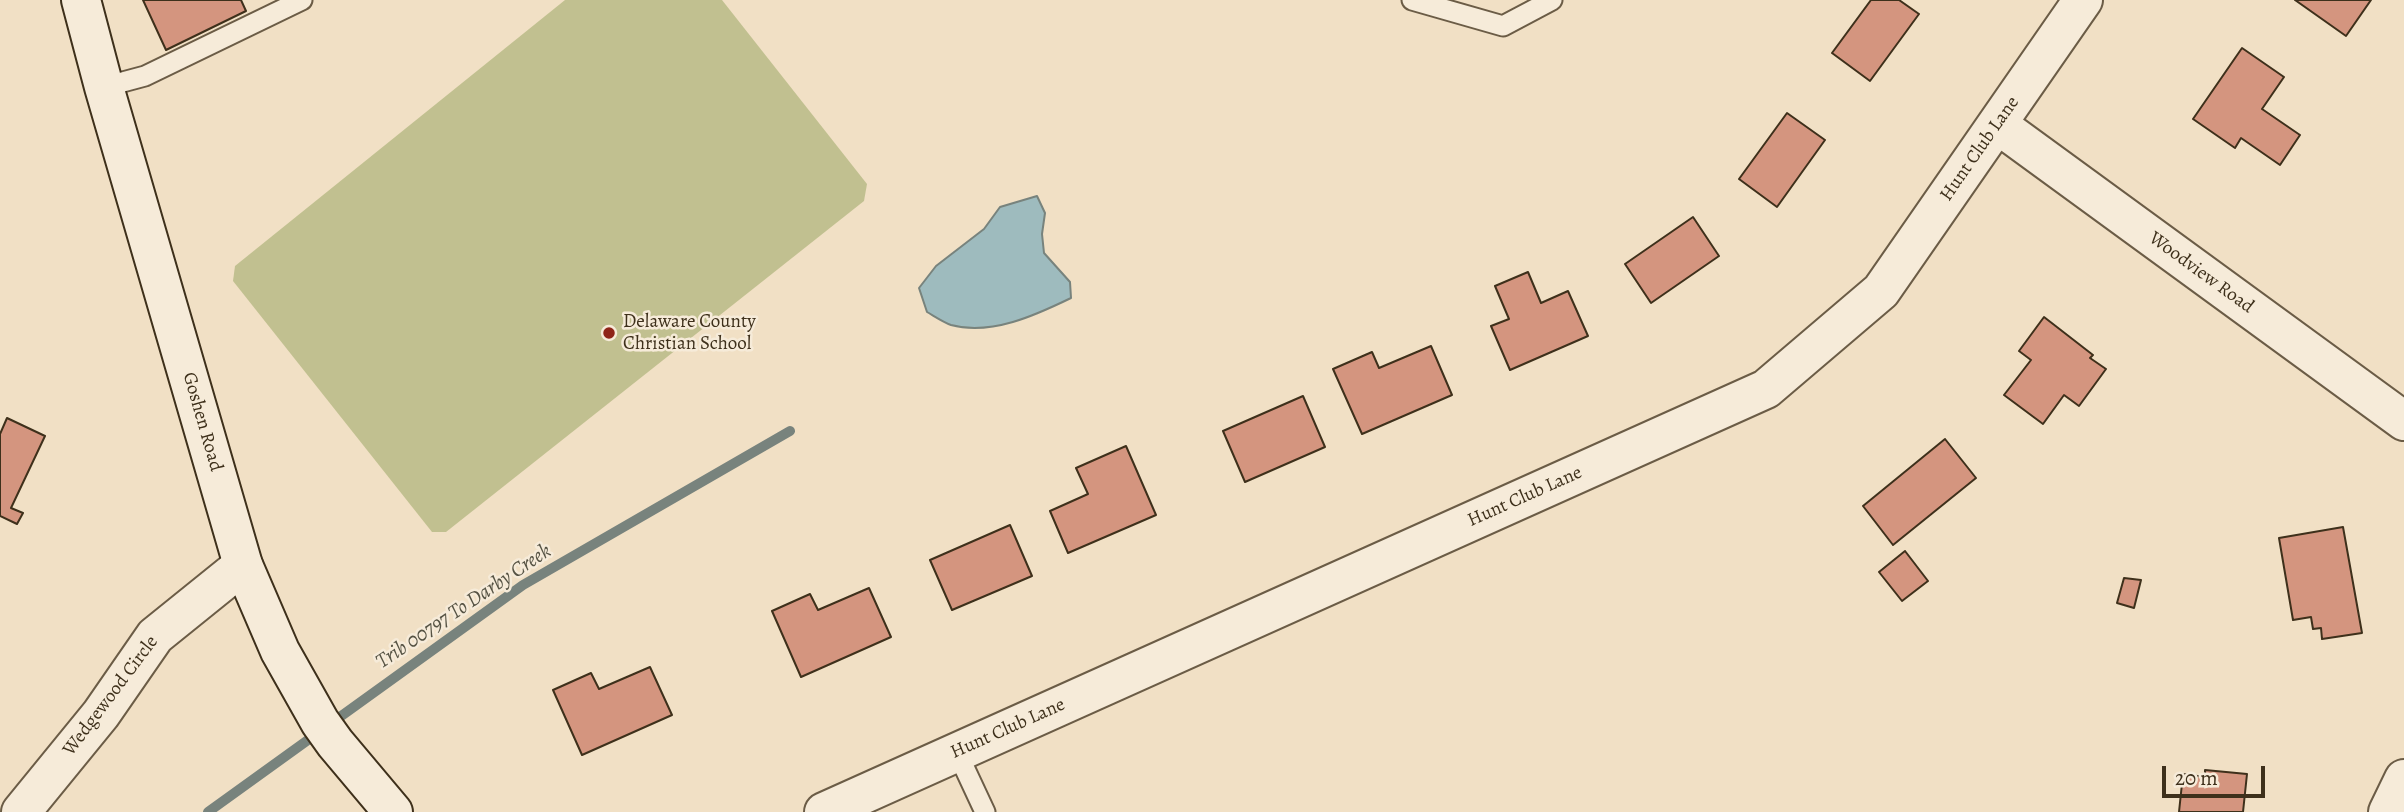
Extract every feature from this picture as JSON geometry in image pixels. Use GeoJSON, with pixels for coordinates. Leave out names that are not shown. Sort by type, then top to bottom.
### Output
{"type":"FeatureCollection","features":[{"type":"Feature","properties":{"kind":"street","name":"Goshen Road"},"geometry":{"type":"LineString","coordinates":[[81,0],[243,565],[280,651],[327,733],[393,812]]}},
{"type":"Feature","properties":{"kind":"street","name":"Hunt Club Lane"},"geometry":{"type":"LineString","coordinates":[[824,812],[1766,389],[1881,291],[2083,0]]}},
{"type":"Feature","properties":{"kind":"street","name":"Woodview Road"},"geometry":{"type":"LineString","coordinates":[[1997,124],[2404,421]]}},
{"type":"Feature","properties":{"kind":"street","name":"Wedgewood Circle"},"geometry":{"type":"LineString","coordinates":[[21,812],[101,714],[155,636],[243,565]]}},
{"type":"Feature","properties":{"kind":"street"},"geometry":{"type":"LineString","coordinates":[[2388,812],[2404,779]]}},
{"type":"Feature","properties":{"kind":"lane"},"geometry":{"type":"LineString","coordinates":[[104,87],[145,76],[302,0]]}},
{"type":"Feature","properties":{"kind":"lane"},"geometry":{"type":"LineString","coordinates":[[1412,0],[1503,26],[1552,0]]}},
{"type":"Feature","properties":{"kind":"lane"},"geometry":{"type":"LineString","coordinates":[[957,752],[985,812]]}},
{"type":"Feature","properties":{"kind":"shaded area"},"geometry":{"type":"Polygon","coordinates":[[[565,0],[722,0],[867,184],[864,201],[446,532],[432,532],[233,281],[235,266],[565,0]]]}},
{"type":"Feature","properties":{"kind":"water"},"geometry":{"type":"Polygon","coordinates":[[[1037,196],[1045,213],[1042,234],[1044,253],[1070,282],[1071,298],[1028,317],[982,328],[951,325],[927,312],[919,288],[936,266],[984,229],[1000,207],[1037,196]]]}},
{"type":"Feature","properties":{"kind":"building"},"geometry":{"type":"Polygon","coordinates":[[[143,0],[241,0],[246,11],[166,50],[143,0]]]}},
{"type":"Feature","properties":{"kind":"building"},"geometry":{"type":"Polygon","coordinates":[[[1871,0],[1899,0],[1919,14],[1870,81],[1832,53],[1871,0]]]}},
{"type":"Feature","properties":{"kind":"building"},"geometry":{"type":"Polygon","coordinates":[[[2295,0],[2371,0],[2346,36],[2295,0]]]}},
{"type":"Feature","properties":{"kind":"building"},"geometry":{"type":"Polygon","coordinates":[[[2242,48],[2284,77],[2262,109],[2300,135],[2280,165],[2241,138],[2235,148],[2193,119],[2242,48]]]}},
{"type":"Feature","properties":{"kind":"building"},"geometry":{"type":"Polygon","coordinates":[[[1787,113],[1825,140],[1777,207],[1739,179],[1787,113]]]}},
{"type":"Feature","properties":{"kind":"building"},"geometry":{"type":"Polygon","coordinates":[[[1693,217],[1719,256],[1651,303],[1625,264],[1693,217]]]}},
{"type":"Feature","properties":{"kind":"building"},"geometry":{"type":"Polygon","coordinates":[[[1528,272],[1541,303],[1568,291],[1588,336],[1510,370],[1491,326],[1509,319],[1495,286],[1528,272]]]}},
{"type":"Feature","properties":{"kind":"building"},"geometry":{"type":"Polygon","coordinates":[[[2044,317],[2093,355],[2090,358],[2106,369],[2079,406],[2064,395],[2043,424],[2004,395],[2031,360],[2019,351],[2044,317]]]}},
{"type":"Feature","properties":{"kind":"building"},"geometry":{"type":"Polygon","coordinates":[[[1431,346],[1452,395],[1362,434],[1333,369],[1372,352],[1379,368],[1431,346]]]}},
{"type":"Feature","properties":{"kind":"building"},"geometry":{"type":"Polygon","coordinates":[[[1303,396],[1325,447],[1245,482],[1223,431],[1303,396]]]}},
{"type":"Feature","properties":{"kind":"building"},"geometry":{"type":"Polygon","coordinates":[[[7,418],[45,436],[11,508],[23,513],[17,524],[0,516],[0,434],[7,418]]]}},
{"type":"Feature","properties":{"kind":"building"},"geometry":{"type":"Polygon","coordinates":[[[1945,439],[1976,478],[1893,545],[1863,506],[1945,439]]]}},
{"type":"Feature","properties":{"kind":"building"},"geometry":{"type":"Polygon","coordinates":[[[1126,446],[1156,515],[1068,553],[1050,511],[1088,494],[1076,468],[1126,446]]]}},
{"type":"Feature","properties":{"kind":"building"},"geometry":{"type":"Polygon","coordinates":[[[1010,525],[1032,576],[952,610],[930,560],[1010,525]]]}},
{"type":"Feature","properties":{"kind":"building"},"geometry":{"type":"Polygon","coordinates":[[[2343,527],[2362,633],[2322,639],[2321,628],[2313,629],[2311,617],[2293,620],[2279,538],[2343,527]]]}},
{"type":"Feature","properties":{"kind":"building"},"geometry":{"type":"Polygon","coordinates":[[[1905,551],[1928,581],[1902,601],[1879,572],[1905,551]]]}},
{"type":"Feature","properties":{"kind":"building"},"geometry":{"type":"Polygon","coordinates":[[[2124,578],[2141,580],[2134,608],[2117,603],[2124,578]]]}},
{"type":"Feature","properties":{"kind":"building"},"geometry":{"type":"Polygon","coordinates":[[[869,588],[891,637],[801,677],[772,611],[810,594],[818,610],[869,588]]]}},
{"type":"Feature","properties":{"kind":"building"},"geometry":{"type":"Polygon","coordinates":[[[650,667],[672,715],[582,755],[553,690],[591,673],[599,689],[650,667]]]}},
{"type":"Feature","properties":{"kind":"building"},"geometry":{"type":"Polygon","coordinates":[[[2205,770],[2247,774],[2243,812],[2179,812],[2183,774],[2205,777],[2205,770]]]}},
{"type":"Feature","properties":{"kind":"waterway","name":"Trib 00797 To Darby Creek"},"geometry":{"type":"LineString","coordinates":[[208,812],[523,585],[790,431]]}},
{"type":"Feature","properties":{"kind":"place","name":"Delaware County Christian School"},"geometry":{"type":"Point","coordinates":[609,333]}}]}
